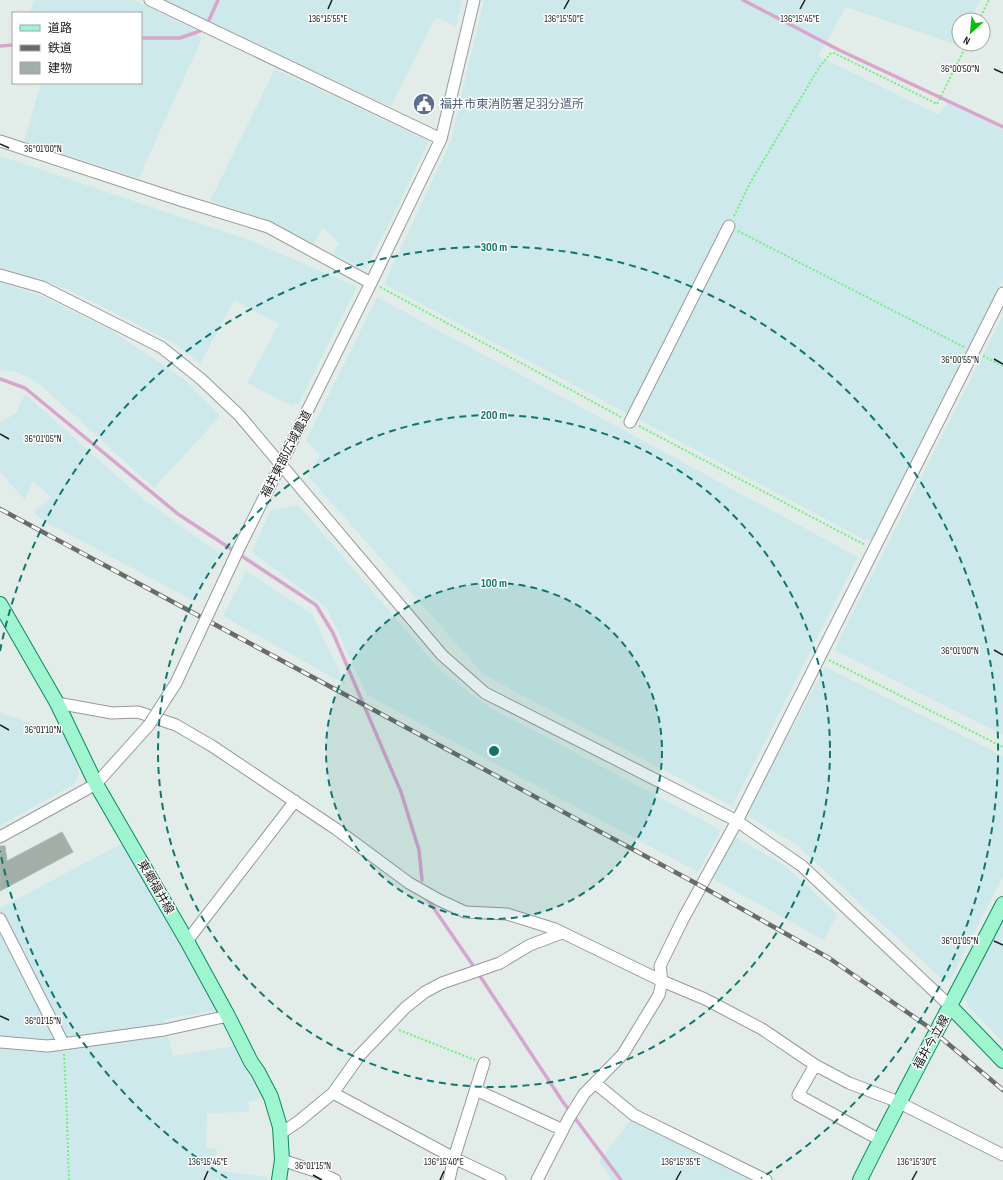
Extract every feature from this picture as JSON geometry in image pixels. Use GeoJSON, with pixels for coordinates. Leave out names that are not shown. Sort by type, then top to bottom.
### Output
{"type":"FeatureCollection","features":[{"type":"Feature","properties":{"kind":"main road","name":"東郷福井線"},"geometry":{"type":"LineString","coordinates":[[0,604],[57,703],[96,784],[187,941],[271,1097],[280,1127],[282,1160],[279,1180]]}},
{"type":"Feature","properties":{"kind":"main road","name":"福井今立線"},"geometry":{"type":"LineString","coordinates":[[860,1180],[899,1102],[951,1006],[1003,904]]}},
{"type":"Feature","properties":{"kind":"main road"},"geometry":{"type":"LineString","coordinates":[[951,1006],[1003,1061]]}},
{"type":"Feature","properties":{"kind":"street"},"geometry":{"type":"LineString","coordinates":[[150,0],[441,139]]}},
{"type":"Feature","properties":{"kind":"street","name":"福井東部広域農道"},"geometry":{"type":"LineString","coordinates":[[0,837],[96,784],[149,725],[176,683],[239,548],[441,139],[474,0]]}},
{"type":"Feature","properties":{"kind":"street"},"geometry":{"type":"LineString","coordinates":[[0,142],[268,227],[371,283]]}},
{"type":"Feature","properties":{"kind":"street"},"geometry":{"type":"LineString","coordinates":[[630,422],[729,226]]}},
{"type":"Feature","properties":{"kind":"street"},"geometry":{"type":"LineString","coordinates":[[0,275],[42,287],[161,347],[200,379],[239,415],[442,655],[485,693],[737,821],[802,866],[951,1006]]}},
{"type":"Feature","properties":{"kind":"street"},"geometry":{"type":"LineString","coordinates":[[538,1180],[571,1114],[584,1094],[623,1054],[658,995],[662,981],[660,966],[682,919],[737,821],[1003,293]]}},
{"type":"Feature","properties":{"kind":"street"},"geometry":{"type":"LineString","coordinates":[[57,703],[112,713],[138,712],[176,725],[212,746],[295,801],[336,829],[409,884],[439,900],[465,912],[507,914],[562,932],[662,981],[705,999],[762,1029],[815,1065],[849,1083],[899,1102],[1003,1155]]}},
{"type":"Feature","properties":{"kind":"street"},"geometry":{"type":"LineString","coordinates":[[187,941],[295,801]]}},
{"type":"Feature","properties":{"kind":"street"},"geometry":{"type":"LineString","coordinates":[[0,919],[63,1043]]}},
{"type":"Feature","properties":{"kind":"street"},"geometry":{"type":"LineString","coordinates":[[280,1134],[299,1121],[333,1093],[360,1055],[405,1008],[425,992],[442,983],[500,963],[530,945],[562,932]]}},
{"type":"Feature","properties":{"kind":"street"},"geometry":{"type":"LineString","coordinates":[[0,1042],[48,1046],[164,1030],[228,1016]]}},
{"type":"Feature","properties":{"kind":"street"},"geometry":{"type":"LineString","coordinates":[[449,1180],[454,1158],[484,1063]]}},
{"type":"Feature","properties":{"kind":"street"},"geometry":{"type":"LineString","coordinates":[[815,1065],[798,1095],[880,1140]]}},
{"type":"Feature","properties":{"kind":"street"},"geometry":{"type":"LineString","coordinates":[[595,1082],[634,1114],[766,1180]]}},
{"type":"Feature","properties":{"kind":"street"},"geometry":{"type":"LineString","coordinates":[[476,1090],[563,1130]]}},
{"type":"Feature","properties":{"kind":"street"},"geometry":{"type":"LineString","coordinates":[[333,1093],[454,1158],[500,1180]]}},
{"type":"Feature","properties":{"kind":"street"},"geometry":{"type":"LineString","coordinates":[[282,1160],[318,1172],[335,1180]]}},
{"type":"Feature","properties":{"kind":"path"},"geometry":{"type":"LineString","coordinates":[[983,12],[989,0]]}},
{"type":"Feature","properties":{"kind":"path"},"geometry":{"type":"LineString","coordinates":[[963,52],[937,104],[834,53],[830,54],[820,66],[750,183],[729,226],[1003,366]]}},
{"type":"Feature","properties":{"kind":"path"},"geometry":{"type":"LineString","coordinates":[[820,656],[1003,747]]}},
{"type":"Feature","properties":{"kind":"path"},"geometry":{"type":"LineString","coordinates":[[389,1026],[484,1063]]}},
{"type":"Feature","properties":{"kind":"path"},"geometry":{"type":"LineString","coordinates":[[63,1043],[69,1180]]}},
{"type":"Feature","properties":{"kind":"shaded area"},"geometry":{"type":"Polygon","coordinates":[[[35,0],[133,0],[194,29],[197,35],[202,38],[139,178],[24,142],[41,84],[142,84],[142,12],[29,12],[35,0]]]}},
{"type":"Feature","properties":{"kind":"shaded area"},"geometry":{"type":"Polygon","coordinates":[[[159,0],[462,0],[456,27],[436,17],[391,107],[159,0]]]}},
{"type":"Feature","properties":{"kind":"shaded area"},"geometry":{"type":"Polygon","coordinates":[[[484,0],[981,0],[974,12],[951,12],[951,43],[846,7],[818,56],[939,115],[948,103],[1003,130],[1003,279],[872,539],[865,540],[384,284],[451,141],[484,0]]]}},
{"type":"Feature","properties":{"kind":"shaded area"},"geometry":{"type":"Polygon","coordinates":[[[275,69],[429,141],[395,212],[365,269],[333,254],[339,244],[327,231],[322,228],[313,245],[263,219],[210,201],[275,69]]]}},
{"type":"Feature","properties":{"kind":"shaded area"},"geometry":{"type":"Polygon","coordinates":[[[0,156],[247,239],[357,287],[298,405],[294,403],[292,406],[247,383],[279,324],[234,300],[200,364],[176,344],[67,289],[0,267],[0,156]]]}},
{"type":"Feature","properties":{"kind":"shaded area"},"geometry":{"type":"Polygon","coordinates":[[[0,282],[44,297],[109,329],[184,379],[220,416],[154,488],[36,381],[17,372],[0,370],[0,282]]]}},
{"type":"Feature","properties":{"kind":"shaded area"},"geometry":{"type":"Polygon","coordinates":[[[377,297],[858,557],[732,806],[484,675],[308,476],[320,454],[306,441],[377,297]]]}},
{"type":"Feature","properties":{"kind":"shaded area"},"geometry":{"type":"Polygon","coordinates":[[[1003,315],[1003,735],[834,650],[1003,315]]]}},
{"type":"Feature","properties":{"kind":"shaded area"},"geometry":{"type":"Polygon","coordinates":[[[25,394],[144,500],[219,553],[194,601],[42,520],[34,512],[51,497],[33,481],[25,500],[0,472],[0,423],[16,413],[25,394]]]}},
{"type":"Feature","properties":{"kind":"shaded area"},"geometry":{"type":"Polygon","coordinates":[[[298,505],[441,671],[489,707],[721,830],[698,872],[367,695],[327,608],[252,552],[270,511],[298,505]]]}},
{"type":"Feature","properties":{"kind":"shaded area"},"geometry":{"type":"Polygon","coordinates":[[[246,571],[312,614],[346,685],[223,616],[246,571]]]}},
{"type":"Feature","properties":{"kind":"shaded area"},"geometry":{"type":"Polygon","coordinates":[[[825,667],[1003,756],[1003,876],[951,978],[944,981],[797,845],[746,815],[825,667]]]}},
{"type":"Feature","properties":{"kind":"shaded area"},"geometry":{"type":"Polygon","coordinates":[[[0,713],[62,733],[75,754],[79,776],[73,785],[0,826],[0,713]]]}},
{"type":"Feature","properties":{"kind":"shaded area"},"geometry":{"type":"Polygon","coordinates":[[[735,837],[784,865],[837,914],[824,940],[715,880],[712,876],[735,837]]]}},
{"type":"Feature","properties":{"kind":"shaded area"},"geometry":{"type":"Polygon","coordinates":[[[123,843],[216,1011],[164,1019],[173,1056],[234,1046],[261,1098],[248,1102],[250,1112],[207,1113],[206,1148],[217,1149],[214,1170],[267,1177],[267,1180],[0,1180],[0,908],[123,843]]]}},
{"type":"Feature","properties":{"kind":"shaded area"},"geometry":{"type":"Polygon","coordinates":[[[1003,920],[1003,1042],[969,1007],[964,996],[1003,920]]]}},
{"type":"Feature","properties":{"kind":"shaded area"},"geometry":{"type":"Polygon","coordinates":[[[633,1117],[753,1180],[612,1180],[599,1161],[633,1117]]]}},
{"type":"Feature","properties":{"kind":"building"},"geometry":{"type":"Polygon","coordinates":[[[62,832],[73,852],[0,891],[0,846],[5,846],[7,861],[62,832]]]}},
{"type":"Feature","properties":{"kind":"waterway"},"geometry":{"type":"LineString","coordinates":[[209,20],[218,0]]}},
{"type":"Feature","properties":{"kind":"waterway"},"geometry":{"type":"LineString","coordinates":[[743,0],[839,50],[1003,127]]}},
{"type":"Feature","properties":{"kind":"waterway"},"geometry":{"type":"LineString","coordinates":[[142,38],[180,38],[200,31]]}},
{"type":"Feature","properties":{"kind":"waterway"},"geometry":{"type":"LineString","coordinates":[[0,46],[12,45]]}},
{"type":"Feature","properties":{"kind":"waterway"},"geometry":{"type":"LineString","coordinates":[[0,379],[25,388],[178,514],[316,605],[333,633],[401,792],[419,850],[422,880]]}},
{"type":"Feature","properties":{"kind":"waterway"},"geometry":{"type":"LineString","coordinates":[[426,897],[563,1102],[621,1180]]}},
{"type":"Feature","properties":{"kind":"railway"},"geometry":{"type":"LineString","coordinates":[[0,509],[701,886],[829,958],[927,1026],[1003,1090]]}},
{"type":"Feature","properties":{"kind":"place","name":"福井市東消防署足羽分遣所"},"geometry":{"type":"Point","coordinates":[424,104]}}]}
